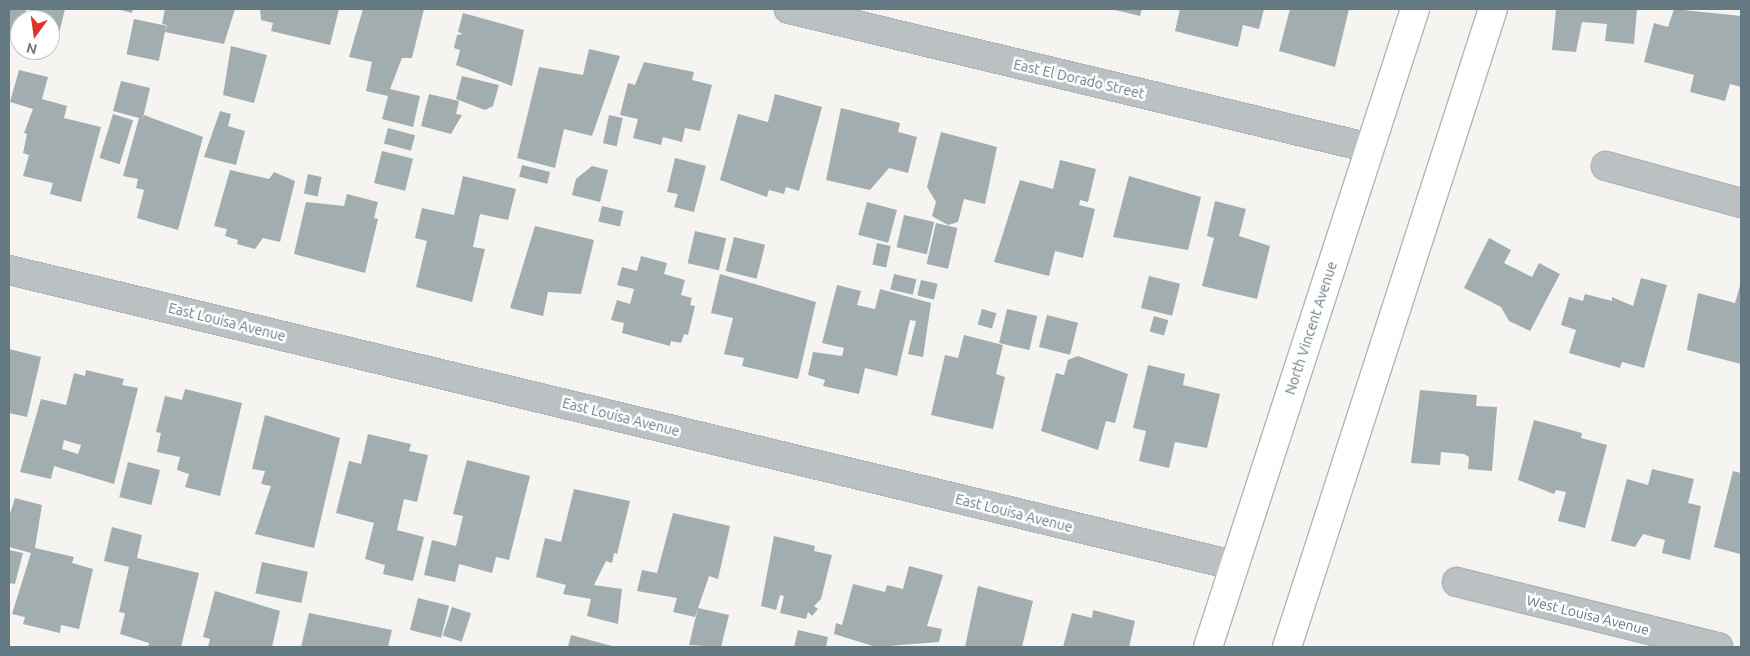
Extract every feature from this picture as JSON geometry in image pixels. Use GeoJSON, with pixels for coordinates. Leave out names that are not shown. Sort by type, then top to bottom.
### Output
{"type":"FeatureCollection","features":[{"type":"Feature","properties":{"kind":"main road","name":"North Vincent Avenue"},"geometry":{"type":"LineString","coordinates":[[1208,647],[1233,565],[1415,9]]}},
{"type":"Feature","properties":{"kind":"main road"},"geometry":{"type":"LineString","coordinates":[[1287,647],[1493,9]]}},
{"type":"Feature","properties":{"kind":"street","name":"East El Dorado Street"},"geometry":{"type":"LineString","coordinates":[[789,9],[1370,148]]}},
{"type":"Feature","properties":{"kind":"street"},"geometry":{"type":"LineString","coordinates":[[1606,166],[1741,203]]}},
{"type":"Feature","properties":{"kind":"street","name":"East Louisa Avenue"},"geometry":{"type":"LineString","coordinates":[[9,270],[1233,565]]}},
{"type":"Feature","properties":{"kind":"street","name":"West Louisa Avenue"},"geometry":{"type":"LineString","coordinates":[[1457,582],[1718,647]]}},
{"type":"Feature","properties":{"kind":"building"},"geometry":{"type":"Polygon","coordinates":[[[9,9],[27,9],[10,10],[9,33],[9,9]]]}},
{"type":"Feature","properties":{"kind":"building"},"geometry":{"type":"Polygon","coordinates":[[[65,9],[60,30],[60,10],[33,10],[65,9]]]}},
{"type":"Feature","properties":{"kind":"building"},"geometry":{"type":"Polygon","coordinates":[[[117,9],[133,9],[132,13],[117,9]]]}},
{"type":"Feature","properties":{"kind":"building"},"geometry":{"type":"Polygon","coordinates":[[[165,9],[235,9],[224,44],[165,32],[167,25],[162,24],[165,9]]]}},
{"type":"Feature","properties":{"kind":"building"},"geometry":{"type":"Polygon","coordinates":[[[260,9],[339,9],[330,45],[271,31],[273,23],[261,20],[260,9]]]}},
{"type":"Feature","properties":{"kind":"building"},"geometry":{"type":"Polygon","coordinates":[[[363,9],[424,9],[412,58],[402,58],[390,89],[420,96],[413,127],[382,119],[388,96],[366,91],[372,62],[349,57],[363,9]]]}},
{"type":"Feature","properties":{"kind":"building"},"geometry":{"type":"Polygon","coordinates":[[[1111,9],[1142,9],[1140,16],[1111,9]]]}},
{"type":"Feature","properties":{"kind":"building"},"geometry":{"type":"Polygon","coordinates":[[[1180,9],[1264,9],[1259,29],[1243,25],[1238,47],[1175,31],[1180,9]]]}},
{"type":"Feature","properties":{"kind":"building"},"geometry":{"type":"Polygon","coordinates":[[[1290,9],[1349,9],[1335,67],[1279,51],[1290,9]]]}},
{"type":"Feature","properties":{"kind":"building"},"geometry":{"type":"Polygon","coordinates":[[[1556,9],[1637,9],[1634,44],[1605,41],[1607,24],[1582,22],[1576,52],[1552,50],[1556,9]]]}},
{"type":"Feature","properties":{"kind":"building"},"geometry":{"type":"Polygon","coordinates":[[[1674,9],[1741,16],[1741,87],[1730,84],[1725,101],[1690,92],[1694,75],[1644,62],[1654,23],[1668,27],[1674,9]]]}},
{"type":"Feature","properties":{"kind":"building"},"geometry":{"type":"Polygon","coordinates":[[[463,13],[524,30],[512,86],[456,65],[460,50],[454,48],[457,35],[463,34],[458,32],[463,13]]]}},
{"type":"Feature","properties":{"kind":"building"},"geometry":{"type":"Polygon","coordinates":[[[134,19],[166,26],[159,61],[127,54],[134,19]]]}},
{"type":"Feature","properties":{"kind":"building"},"geometry":{"type":"Polygon","coordinates":[[[231,46],[267,55],[254,103],[223,95],[231,46]]]}},
{"type":"Feature","properties":{"kind":"building"},"geometry":{"type":"Polygon","coordinates":[[[589,49],[620,56],[592,136],[564,129],[555,168],[517,158],[539,67],[583,75],[589,49]]]}},
{"type":"Feature","properties":{"kind":"building"},"geometry":{"type":"Polygon","coordinates":[[[644,62],[694,72],[692,80],[712,85],[700,131],[685,128],[682,142],[663,137],[661,145],[633,138],[638,119],[620,115],[628,83],[635,85],[644,62]]]}},
{"type":"Feature","properties":{"kind":"building"},"geometry":{"type":"Polygon","coordinates":[[[19,70],[48,77],[42,99],[67,106],[64,118],[101,127],[81,202],[50,194],[53,183],[23,176],[29,155],[23,153],[27,134],[24,133],[33,109],[10,102],[19,70]]]}},
{"type":"Feature","properties":{"kind":"building"},"geometry":{"type":"Polygon","coordinates":[[[462,76],[499,85],[493,106],[485,110],[456,99],[462,76]]]}},
{"type":"Feature","properties":{"kind":"building"},"geometry":{"type":"Polygon","coordinates":[[[121,81],[150,88],[142,122],[144,115],[203,137],[178,230],[137,218],[144,190],[136,188],[138,179],[123,176],[139,118],[113,111],[121,81]]]}},
{"type":"Feature","properties":{"kind":"building"},"geometry":{"type":"Polygon","coordinates":[[[429,94],[459,101],[456,114],[462,115],[451,134],[421,126],[429,94]]]}},
{"type":"Feature","properties":{"kind":"building"},"geometry":{"type":"Polygon","coordinates":[[[775,94],[822,107],[799,191],[786,187],[784,194],[769,190],[767,197],[720,180],[738,114],[768,122],[775,94]]]}},
{"type":"Feature","properties":{"kind":"building"},"geometry":{"type":"Polygon","coordinates":[[[841,108],[900,123],[898,132],[917,137],[908,173],[889,168],[870,190],[826,180],[841,108]]]}},
{"type":"Feature","properties":{"kind":"building"},"geometry":{"type":"Polygon","coordinates":[[[220,111],[231,114],[228,126],[245,131],[236,165],[204,157],[220,111]]]}},
{"type":"Feature","properties":{"kind":"building"},"geometry":{"type":"Polygon","coordinates":[[[113,114],[133,120],[120,164],[100,158],[113,114]]]}},
{"type":"Feature","properties":{"kind":"building"},"geometry":{"type":"Polygon","coordinates":[[[609,115],[623,118],[617,146],[603,143],[609,115]]]}},
{"type":"Feature","properties":{"kind":"building"},"geometry":{"type":"Polygon","coordinates":[[[388,128],[415,135],[411,151],[384,143],[388,128]]]}},
{"type":"Feature","properties":{"kind":"building"},"geometry":{"type":"Polygon","coordinates":[[[941,132],[997,147],[985,204],[964,199],[958,222],[948,225],[932,216],[936,202],[927,187],[941,132]]]}},
{"type":"Feature","properties":{"kind":"building"},"geometry":{"type":"Polygon","coordinates":[[[382,151],[413,159],[405,191],[374,183],[382,151]]]}},
{"type":"Feature","properties":{"kind":"building"},"geometry":{"type":"Polygon","coordinates":[[[675,158],[706,166],[694,212],[674,207],[678,194],[667,192],[675,158]]]}},
{"type":"Feature","properties":{"kind":"building"},"geometry":{"type":"Polygon","coordinates":[[[1060,160],[1096,169],[1088,202],[1080,200],[1079,205],[1095,209],[1083,258],[1055,251],[1049,276],[994,262],[1020,180],[1053,189],[1060,160]]]}},
{"type":"Feature","properties":{"kind":"building"},"geometry":{"type":"Polygon","coordinates":[[[522,165],[550,172],[547,184],[519,177],[522,165]]]}},
{"type":"Feature","properties":{"kind":"building"},"geometry":{"type":"Polygon","coordinates":[[[592,166],[608,170],[600,202],[572,195],[576,179],[592,166]]]}},
{"type":"Feature","properties":{"kind":"building"},"geometry":{"type":"Polygon","coordinates":[[[230,170],[269,179],[274,172],[295,181],[280,242],[263,238],[255,249],[237,244],[238,240],[225,236],[227,229],[214,226],[230,170]]]}},
{"type":"Feature","properties":{"kind":"building"},"geometry":{"type":"Polygon","coordinates":[[[308,174],[322,177],[318,196],[304,194],[308,174]]]}},
{"type":"Feature","properties":{"kind":"building"},"geometry":{"type":"Polygon","coordinates":[[[463,176],[516,189],[508,220],[480,214],[473,247],[485,249],[472,302],[416,287],[427,241],[415,238],[422,208],[454,215],[463,176]]]}},
{"type":"Feature","properties":{"kind":"building"},"geometry":{"type":"Polygon","coordinates":[[[1129,176],[1201,197],[1188,250],[1113,237],[1129,176]]]}},
{"type":"Feature","properties":{"kind":"building"},"geometry":{"type":"Polygon","coordinates":[[[347,194],[378,202],[374,218],[378,219],[365,273],[294,254],[306,202],[344,206],[347,194]]]}},
{"type":"Feature","properties":{"kind":"building"},"geometry":{"type":"Polygon","coordinates":[[[1215,201],[1246,209],[1239,236],[1270,246],[1257,299],[1202,286],[1214,238],[1207,236],[1215,201]]]}},
{"type":"Feature","properties":{"kind":"building"},"geometry":{"type":"Polygon","coordinates":[[[867,202],[897,210],[888,243],[858,235],[867,202]]]}},
{"type":"Feature","properties":{"kind":"building"},"geometry":{"type":"Polygon","coordinates":[[[602,206],[623,211],[620,227],[598,222],[602,206]]]}},
{"type":"Feature","properties":{"kind":"building"},"geometry":{"type":"Polygon","coordinates":[[[904,215],[934,222],[927,254],[897,247],[904,215]]]}},
{"type":"Feature","properties":{"kind":"building"},"geometry":{"type":"Polygon","coordinates":[[[936,223],[957,228],[948,269],[927,264],[936,223]]]}},
{"type":"Feature","properties":{"kind":"building"},"geometry":{"type":"Polygon","coordinates":[[[535,226],[594,240],[581,294],[548,292],[543,316],[510,308],[535,226]]]}},
{"type":"Feature","properties":{"kind":"building"},"geometry":{"type":"Polygon","coordinates":[[[695,231],[726,238],[719,270],[688,263],[695,231]]]}},
{"type":"Feature","properties":{"kind":"building"},"geometry":{"type":"Polygon","coordinates":[[[734,237],[765,245],[757,279],[726,271],[734,237]]]}},
{"type":"Feature","properties":{"kind":"building"},"geometry":{"type":"Polygon","coordinates":[[[1489,238],[1511,250],[1504,263],[1532,277],[1539,263],[1560,274],[1530,331],[1509,321],[1501,307],[1464,288],[1489,238]]]}},
{"type":"Feature","properties":{"kind":"building"},"geometry":{"type":"Polygon","coordinates":[[[877,243],[891,246],[886,267],[872,265],[877,243]]]}},
{"type":"Feature","properties":{"kind":"building"},"geometry":{"type":"Polygon","coordinates":[[[641,256],[667,263],[664,274],[685,280],[681,295],[692,298],[690,305],[695,306],[688,335],[684,334],[681,343],[671,341],[670,346],[622,333],[624,323],[611,320],[617,300],[630,304],[634,289],[617,285],[622,267],[637,271],[641,256]]]}},
{"type":"Feature","properties":{"kind":"building"},"geometry":{"type":"Polygon","coordinates":[[[720,274],[816,302],[798,379],[742,366],[744,358],[724,354],[733,318],[711,313],[720,274]]]}},
{"type":"Feature","properties":{"kind":"building"},"geometry":{"type":"Polygon","coordinates":[[[894,274],[916,279],[913,295],[890,290],[894,274]]]}},
{"type":"Feature","properties":{"kind":"building"},"geometry":{"type":"Polygon","coordinates":[[[1149,276],[1180,284],[1172,316],[1141,308],[1149,276]]]}},
{"type":"Feature","properties":{"kind":"building"},"geometry":{"type":"Polygon","coordinates":[[[1641,278],[1667,285],[1644,368],[1622,362],[1620,368],[1569,353],[1576,330],[1561,325],[1569,297],[1583,301],[1585,294],[1612,301],[1612,297],[1633,306],[1641,278]]]}},
{"type":"Feature","properties":{"kind":"building"},"geometry":{"type":"Polygon","coordinates":[[[921,280],[938,284],[934,299],[917,296],[921,280]]]}},
{"type":"Feature","properties":{"kind":"building"},"geometry":{"type":"Polygon","coordinates":[[[1741,282],[1741,364],[1687,350],[1698,293],[1735,303],[1741,282]]]}},
{"type":"Feature","properties":{"kind":"building"},"geometry":{"type":"Polygon","coordinates":[[[837,285],[861,291],[857,305],[875,309],[880,289],[931,303],[923,357],[908,354],[916,321],[910,320],[897,376],[865,368],[859,394],[823,386],[825,380],[808,375],[813,352],[842,356],[844,348],[822,343],[837,285]]]}},
{"type":"Feature","properties":{"kind":"building"},"geometry":{"type":"Polygon","coordinates":[[[982,309],[996,313],[992,329],[978,324],[982,309]]]}},
{"type":"Feature","properties":{"kind":"building"},"geometry":{"type":"Polygon","coordinates":[[[1007,309],[1037,316],[1029,350],[999,343],[1007,309]]]}},
{"type":"Feature","properties":{"kind":"building"},"geometry":{"type":"Polygon","coordinates":[[[1047,315],[1078,323],[1070,355],[1039,347],[1047,315]]]}},
{"type":"Feature","properties":{"kind":"building"},"geometry":{"type":"Polygon","coordinates":[[[1154,316],[1168,320],[1164,336],[1150,331],[1154,316]]]}},
{"type":"Feature","properties":{"kind":"building"},"geometry":{"type":"Polygon","coordinates":[[[964,335],[1003,345],[996,374],[1005,377],[993,429],[931,415],[945,355],[958,358],[964,335]]]}},
{"type":"Feature","properties":{"kind":"building"},"geometry":{"type":"Polygon","coordinates":[[[9,349],[41,357],[27,417],[9,413],[9,349]]]}},
{"type":"Feature","properties":{"kind":"building"},"geometry":{"type":"Polygon","coordinates":[[[1078,356],[1128,374],[1115,423],[1106,421],[1098,450],[1041,431],[1056,373],[1064,375],[1068,360],[1078,356]]]}},
{"type":"Feature","properties":{"kind":"building"},"geometry":{"type":"Polygon","coordinates":[[[1148,365],[1185,374],[1183,385],[1220,394],[1207,448],[1175,442],[1169,468],[1139,461],[1146,431],[1133,428],[1148,365]]]}},
{"type":"Feature","properties":{"kind":"building"},"geometry":{"type":"Polygon","coordinates":[[[86,370],[124,379],[122,385],[138,388],[114,484],[54,466],[51,479],[20,472],[41,399],[66,405],[74,373],[85,376],[86,370]],[[64,440],[62,449],[78,454],[81,445],[64,440]]]}},
{"type":"Feature","properties":{"kind":"building"},"geometry":{"type":"Polygon","coordinates":[[[185,389],[242,403],[220,496],[185,487],[189,474],[177,470],[180,457],[157,452],[161,433],[156,432],[165,396],[182,400],[185,389]]]}},
{"type":"Feature","properties":{"kind":"building"},"geometry":{"type":"Polygon","coordinates":[[[1420,390],[1477,395],[1476,406],[1497,407],[1492,471],[1468,469],[1469,457],[1464,454],[1441,452],[1440,465],[1411,463],[1420,390]]]}},
{"type":"Feature","properties":{"kind":"building"},"geometry":{"type":"Polygon","coordinates":[[[265,415],[340,438],[314,548],[255,534],[271,486],[261,484],[265,471],[252,469],[265,415]]]}},
{"type":"Feature","properties":{"kind":"building"},"geometry":{"type":"Polygon","coordinates":[[[1534,420],[1582,433],[1581,438],[1607,445],[1585,528],[1558,521],[1566,492],[1556,490],[1554,494],[1518,480],[1534,420]]]}},
{"type":"Feature","properties":{"kind":"building"},"geometry":{"type":"Polygon","coordinates":[[[368,434],[411,444],[409,451],[428,455],[417,502],[404,499],[397,530],[424,537],[413,581],[383,574],[385,565],[365,559],[374,523],[336,513],[349,461],[361,464],[368,434]]]}},
{"type":"Feature","properties":{"kind":"building"},"geometry":{"type":"Polygon","coordinates":[[[467,460],[530,476],[509,560],[496,557],[492,573],[459,564],[455,582],[424,575],[432,540],[456,546],[463,516],[453,514],[467,460]]]}},
{"type":"Feature","properties":{"kind":"building"},"geometry":{"type":"Polygon","coordinates":[[[128,462],[160,470],[151,505],[119,497],[128,462]]]}},
{"type":"Feature","properties":{"kind":"building"},"geometry":{"type":"Polygon","coordinates":[[[1652,469],[1694,479],[1688,503],[1701,506],[1690,560],[1662,553],[1665,540],[1643,534],[1635,547],[1611,541],[1627,479],[1648,485],[1652,469]]]}},
{"type":"Feature","properties":{"kind":"building"},"geometry":{"type":"Polygon","coordinates":[[[1733,471],[1741,473],[1740,554],[1714,547],[1733,471]]]}},
{"type":"Feature","properties":{"kind":"building"},"geometry":{"type":"Polygon","coordinates":[[[574,489],[630,501],[617,554],[614,553],[612,563],[606,561],[594,585],[622,589],[618,624],[587,616],[591,599],[563,594],[566,585],[536,577],[545,538],[561,542],[574,489]]]}},
{"type":"Feature","properties":{"kind":"building"},"geometry":{"type":"Polygon","coordinates":[[[15,498],[42,505],[35,548],[74,557],[72,563],[93,569],[79,629],[61,625],[60,633],[23,624],[25,617],[12,614],[31,553],[9,547],[9,517],[15,498]]]}},
{"type":"Feature","properties":{"kind":"building"},"geometry":{"type":"Polygon","coordinates":[[[673,513],[730,526],[718,579],[709,576],[695,617],[673,612],[677,598],[637,591],[642,570],[657,573],[673,513]]]}},
{"type":"Feature","properties":{"kind":"building"},"geometry":{"type":"Polygon","coordinates":[[[112,527],[142,535],[137,558],[199,573],[181,647],[148,647],[149,643],[120,634],[125,613],[119,612],[129,567],[104,561],[112,527]]]}},
{"type":"Feature","properties":{"kind":"building"},"geometry":{"type":"Polygon","coordinates":[[[774,536],[815,546],[814,551],[832,555],[821,599],[814,606],[818,609],[812,616],[808,612],[806,619],[780,613],[784,596],[780,595],[776,610],[761,606],[774,536]]]}},
{"type":"Feature","properties":{"kind":"building"},"geometry":{"type":"Polygon","coordinates":[[[9,550],[23,553],[15,584],[9,583],[9,550]]]}},
{"type":"Feature","properties":{"kind":"building"},"geometry":{"type":"Polygon","coordinates":[[[262,562],[308,572],[301,603],[255,593],[262,562]]]}},
{"type":"Feature","properties":{"kind":"building"},"geometry":{"type":"Polygon","coordinates":[[[909,566],[943,575],[927,626],[942,629],[939,642],[876,647],[834,634],[836,623],[842,625],[853,584],[885,592],[887,585],[903,589],[909,566]]]}},
{"type":"Feature","properties":{"kind":"building"},"geometry":{"type":"Polygon","coordinates":[[[978,586],[1033,601],[1022,647],[965,647],[978,586]]]}},
{"type":"Feature","properties":{"kind":"building"},"geometry":{"type":"Polygon","coordinates":[[[215,591],[280,611],[272,647],[208,647],[210,639],[203,637],[215,591]]]}},
{"type":"Feature","properties":{"kind":"building"},"geometry":{"type":"Polygon","coordinates":[[[418,598],[449,606],[441,638],[410,630],[418,598]]]}},
{"type":"Feature","properties":{"kind":"building"},"geometry":{"type":"Polygon","coordinates":[[[452,607],[471,613],[462,642],[443,636],[452,607]]]}},
{"type":"Feature","properties":{"kind":"building"},"geometry":{"type":"Polygon","coordinates":[[[698,608],[729,615],[721,647],[689,645],[698,608]]]}},
{"type":"Feature","properties":{"kind":"building"},"geometry":{"type":"Polygon","coordinates":[[[1093,610],[1135,621],[1129,647],[1063,647],[1072,613],[1092,618],[1093,610]]]}},
{"type":"Feature","properties":{"kind":"building"},"geometry":{"type":"Polygon","coordinates":[[[309,613],[392,630],[388,647],[301,647],[309,613]]]}},
{"type":"Feature","properties":{"kind":"building"},"geometry":{"type":"Polygon","coordinates":[[[798,630],[828,637],[826,647],[794,647],[798,630]]]}},
{"type":"Feature","properties":{"kind":"building"},"geometry":{"type":"Polygon","coordinates":[[[571,635],[612,646],[612,647],[568,647],[571,635]]]}}]}
